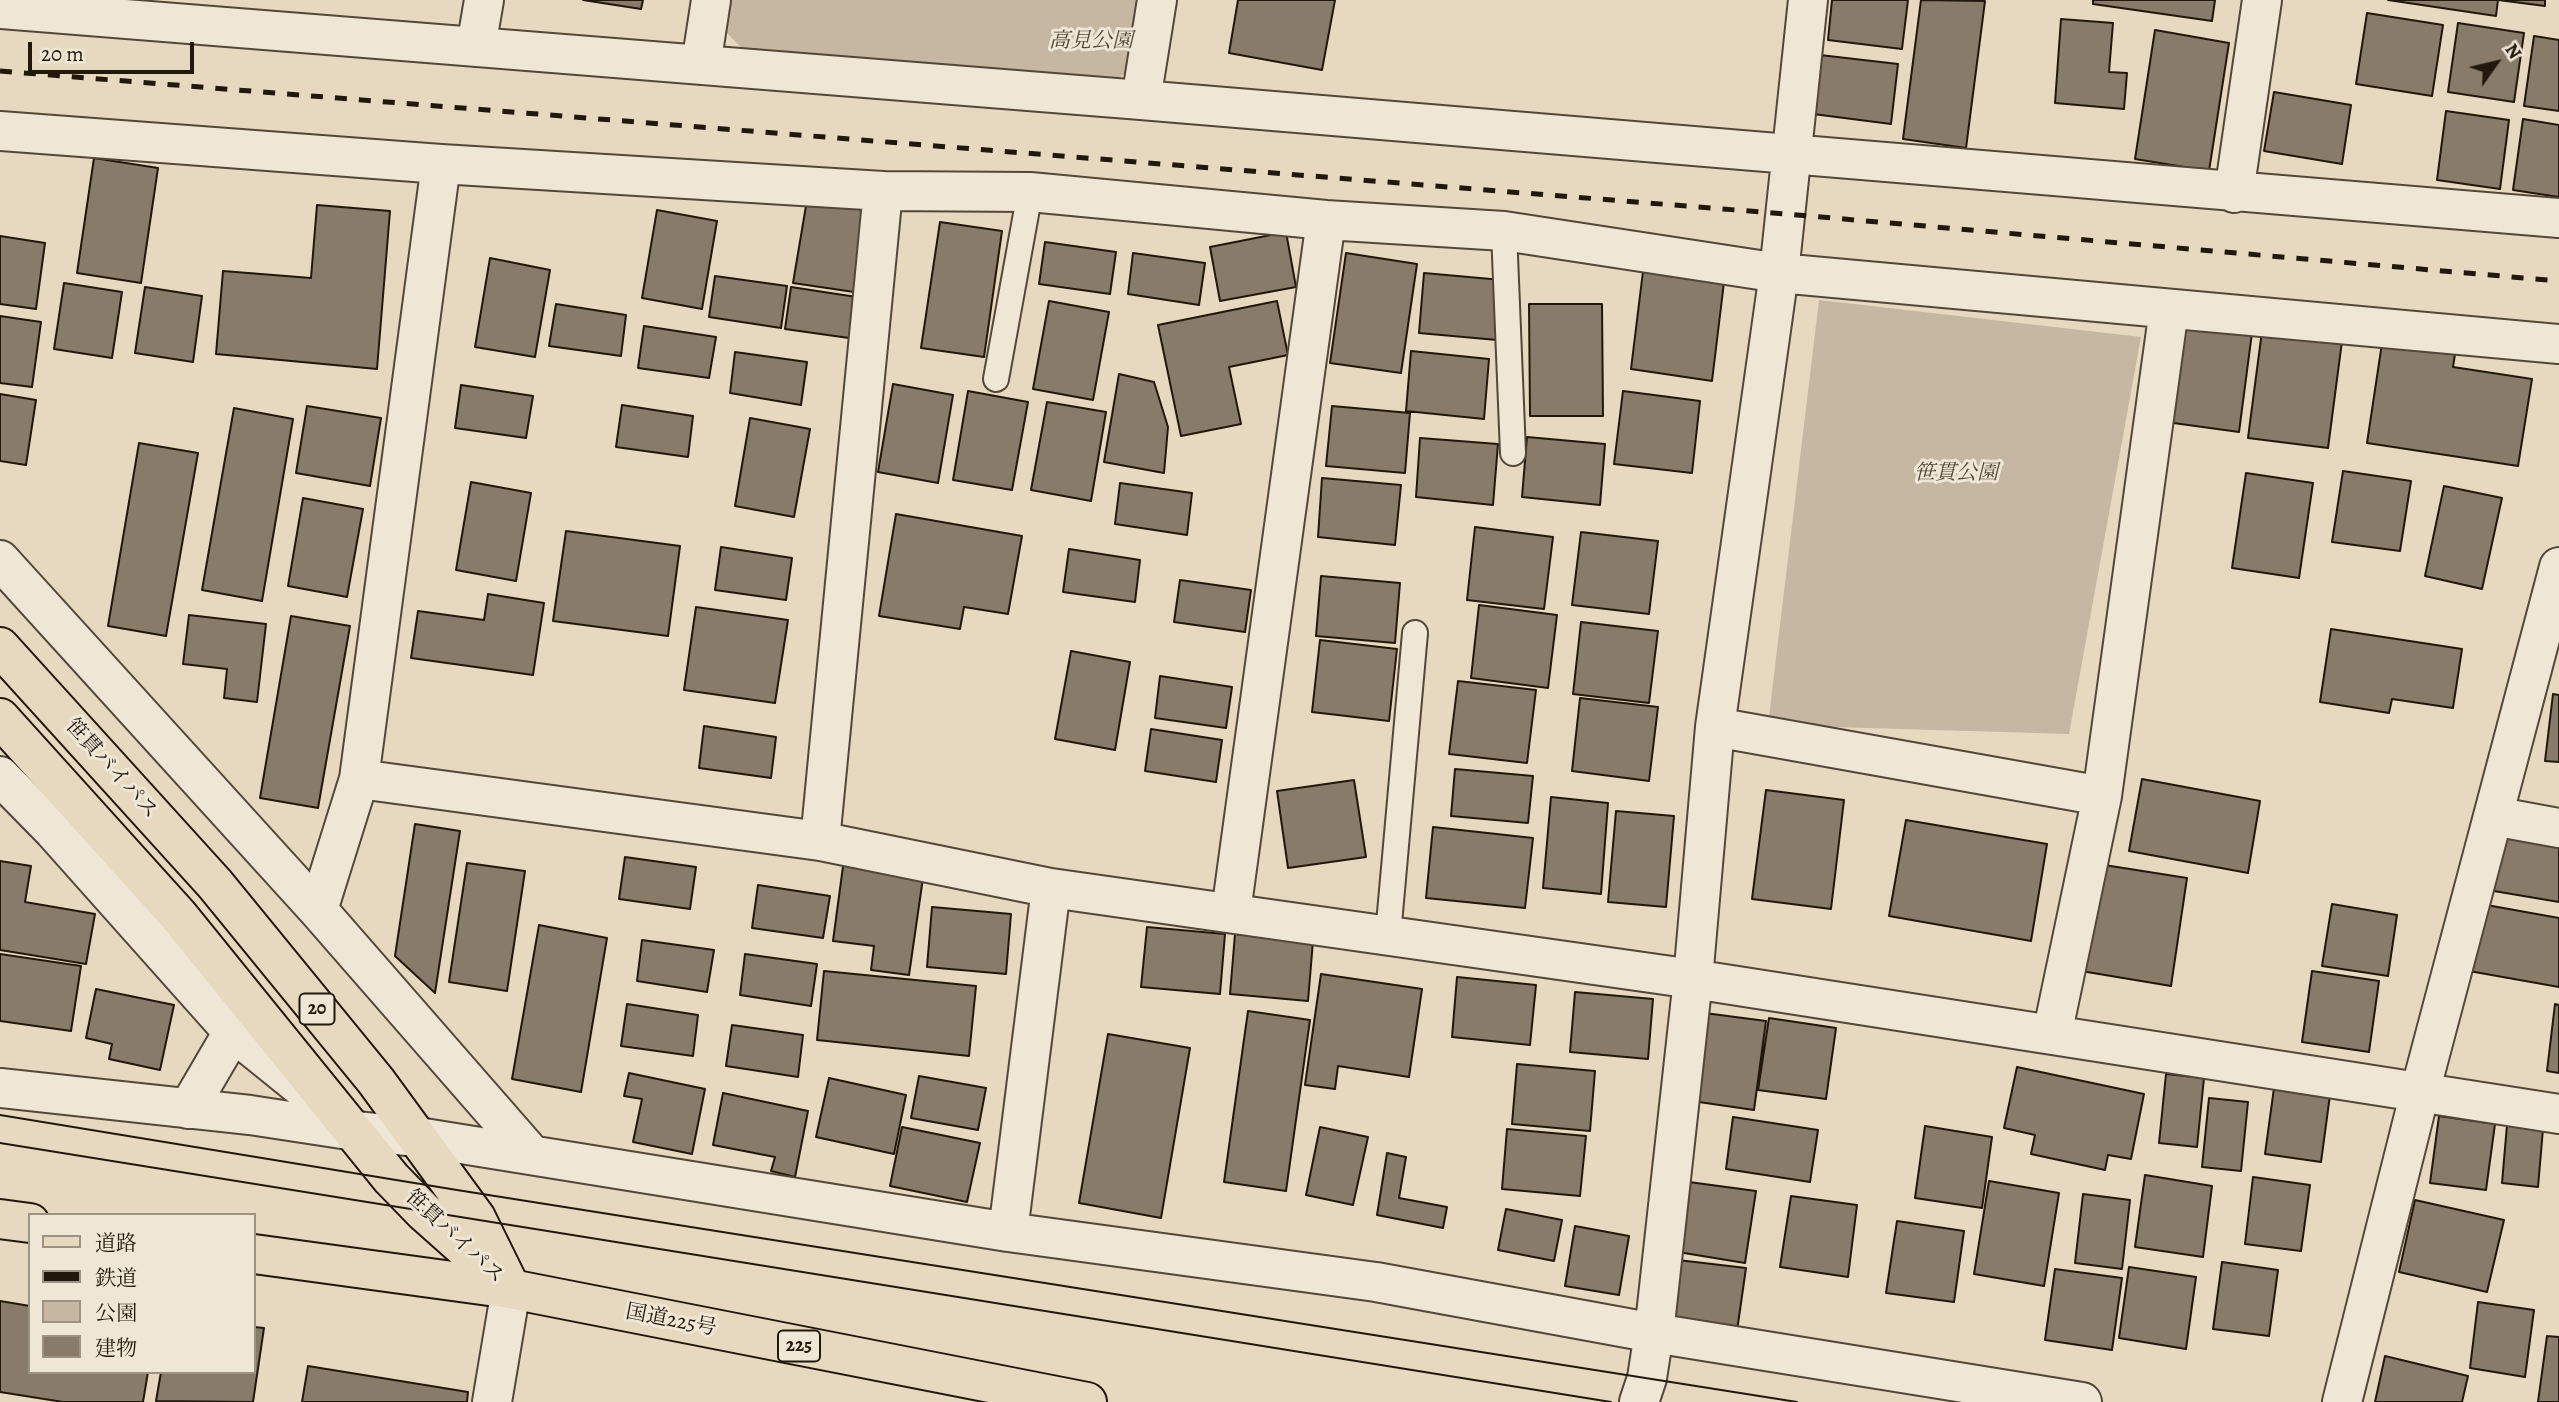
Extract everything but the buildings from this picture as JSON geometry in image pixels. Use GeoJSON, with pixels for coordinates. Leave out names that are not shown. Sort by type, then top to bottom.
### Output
{"type":"FeatureCollection","features":[{"type":"Feature","properties":{"kind":"main road","name":"笹貫バイパス"},"geometry":{"type":"LineString","coordinates":[[0,647],[215,884],[376,1081],[476,1218],[511,1289]]}},
{"type":"Feature","properties":{"kind":"main road","name":"笹貫バイパス"},"geometry":{"type":"LineString","coordinates":[[0,718],[178,915],[391,1178],[511,1289]]}},
{"type":"Feature","properties":{"kind":"main road"},"geometry":{"type":"LineString","coordinates":[[233,1032],[235,988]]}},
{"type":"Feature","properties":{"kind":"main road"},"geometry":{"type":"LineString","coordinates":[[0,1219],[28,1223]]}},
{"type":"Feature","properties":{"kind":"main road","name":"国道225号"},"geometry":{"type":"LineString","coordinates":[[256,1254],[511,1289],[1087,1402]]}},
{"type":"Feature","properties":{"kind":"street"},"geometry":{"type":"LineString","coordinates":[[476,47],[484,0]]}},
{"type":"Feature","properties":{"kind":"street"},"geometry":{"type":"LineString","coordinates":[[701,65],[711,0]]}},
{"type":"Feature","properties":{"kind":"street"},"geometry":{"type":"LineString","coordinates":[[1141,100],[1157,0]]}},
{"type":"Feature","properties":{"kind":"street"},"geometry":{"type":"LineString","coordinates":[[1639,1402],[1647,1378],[1654,1333],[1693,979],[1715,727],[1779,273],[1808,0]]}},
{"type":"Feature","properties":{"kind":"street"},"geometry":{"type":"LineString","coordinates":[[2234,192],[2262,0]]}},
{"type":"Feature","properties":{"kind":"street"},"geometry":{"type":"LineString","coordinates":[[0,9],[1141,100],[2559,218]]}},
{"type":"Feature","properties":{"kind":"street"},"geometry":{"type":"LineString","coordinates":[[0,131],[441,164],[883,191],[1030,192],[1326,220],[1504,231],[1779,273],[2559,344]]}},
{"type":"Feature","properties":{"kind":"street"},"geometry":{"type":"LineString","coordinates":[[318,910],[359,779],[441,164]]}},
{"type":"Feature","properties":{"kind":"street"},"geometry":{"type":"LineString","coordinates":[[820,841],[883,191]]}},
{"type":"Feature","properties":{"kind":"street"},"geometry":{"type":"LineString","coordinates":[[1231,912],[1326,220]]}},
{"type":"Feature","properties":{"kind":"street"},"geometry":{"type":"LineString","coordinates":[[2052,1035],[2102,796],[2169,309]]}},
{"type":"Feature","properties":{"kind":"street"},"geometry":{"type":"LineString","coordinates":[[0,559],[318,910],[531,1154]]}},
{"type":"Feature","properties":{"kind":"street"},"geometry":{"type":"LineString","coordinates":[[2342,1402],[2420,1092],[2559,567]]}},
{"type":"Feature","properties":{"kind":"street"},"geometry":{"type":"LineString","coordinates":[[1715,727],[2102,796]]}},
{"type":"Feature","properties":{"kind":"street"},"geometry":{"type":"LineString","coordinates":[[0,776],[54,831],[233,1032],[355,1131]]}},
{"type":"Feature","properties":{"kind":"street"},"geometry":{"type":"LineString","coordinates":[[359,779],[820,841],[1051,888],[1693,979],[2559,1114]]}},
{"type":"Feature","properties":{"kind":"street"},"geometry":{"type":"LineString","coordinates":[[2493,816],[2559,828]]}},
{"type":"Feature","properties":{"kind":"street"},"geometry":{"type":"LineString","coordinates":[[1007,1232],[1051,888]]}},
{"type":"Feature","properties":{"kind":"street"},"geometry":{"type":"LineString","coordinates":[[188,1109],[233,1032]]}},
{"type":"Feature","properties":{"kind":"street"},"geometry":{"type":"LineString","coordinates":[[0,1088],[418,1137],[531,1154],[1007,1232],[1376,1282],[1654,1333],[2082,1402]]}},
{"type":"Feature","properties":{"kind":"street"},"geometry":{"type":"LineString","coordinates":[[492,1402],[511,1289]]}},
{"type":"Feature","properties":{"kind":"lane"},"geometry":{"type":"LineString","coordinates":[[996,379],[1030,192]]}},
{"type":"Feature","properties":{"kind":"lane"},"geometry":{"type":"LineString","coordinates":[[1504,231],[1513,453]]}},
{"type":"Feature","properties":{"kind":"lane"},"geometry":{"type":"LineString","coordinates":[[1388,935],[1415,633]]}},
{"type":"Feature","properties":{"kind":"green space","name":"高見公園"},"geometry":{"type":"Polygon","coordinates":[[[719,0],[1142,0],[1131,69],[1110,85],[749,56],[715,20],[719,0]]]}},
{"type":"Feature","properties":{"kind":"green space","name":"笹貫公園"},"geometry":{"type":"Polygon","coordinates":[[[1819,300],[2141,337],[2069,734],[1768,725],[1819,300]]]}},
{"type":"Feature","properties":{"kind":"tram line"},"geometry":{"type":"LineString","coordinates":[[0,1115],[1797,1402]]}},
{"type":"Feature","properties":{"kind":"tram line"},"geometry":{"type":"LineString","coordinates":[[0,1143],[1611,1402]]}},
{"type":"Feature","properties":{"kind":"railway"},"geometry":{"type":"LineString","coordinates":[[0,71],[1786,214],[2559,281]]}}]}
